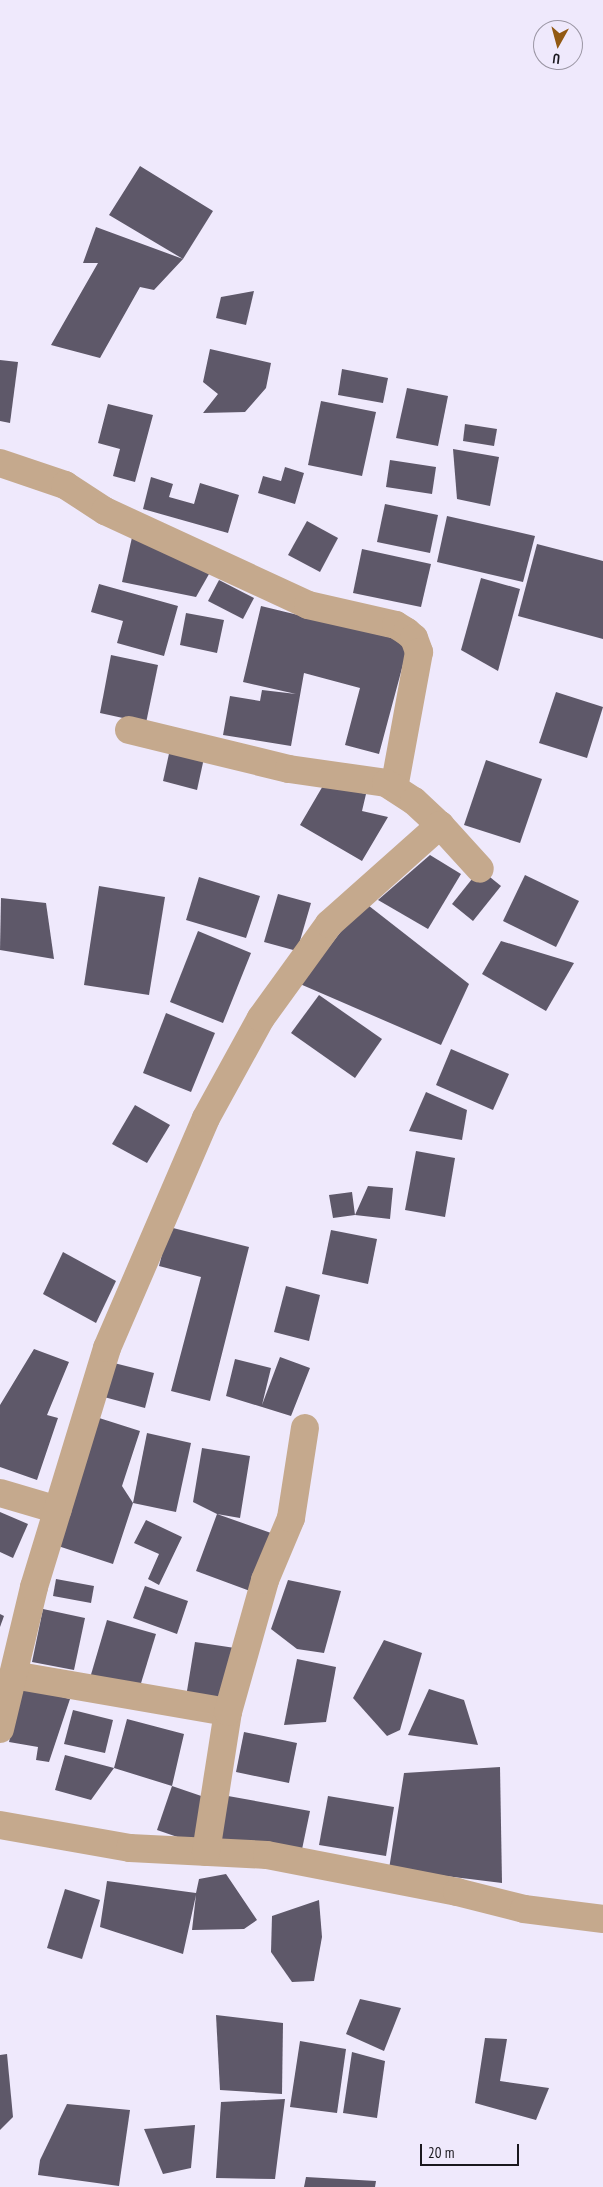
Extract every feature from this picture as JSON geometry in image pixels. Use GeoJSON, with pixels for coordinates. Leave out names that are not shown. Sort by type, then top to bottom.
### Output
{"type":"FeatureCollection","features":[{"type":"Feature","properties":{"kind":"street"},"geometry":{"type":"LineString","coordinates":[[0,462],[65,485],[105,511],[308,606],[396,625],[414,638],[419,652],[416,676],[394,788]]}},
{"type":"Feature","properties":{"kind":"street"},"geometry":{"type":"LineString","coordinates":[[129,730],[289,769],[386,783],[440,825],[480,869]]}},
{"type":"Feature","properties":{"kind":"street"},"geometry":{"type":"LineString","coordinates":[[0,1728],[58,1510],[107,1348],[206,1118],[261,1018],[328,924],[440,825]]}},
{"type":"Feature","properties":{"kind":"street"},"geometry":{"type":"LineString","coordinates":[[206,1852],[228,1712],[264,1580],[291,1518],[305,1428]]}},
{"type":"Feature","properties":{"kind":"street"},"geometry":{"type":"LineString","coordinates":[[0,1493],[58,1510]]}},
{"type":"Feature","properties":{"kind":"street"},"geometry":{"type":"LineString","coordinates":[[13,1675],[228,1712]]}},
{"type":"Feature","properties":{"kind":"street"},"geometry":{"type":"LineString","coordinates":[[0,1825],[130,1848],[267,1855],[456,1892],[524,1910],[603,1919]]}},
{"type":"Feature","properties":{"kind":"building"},"geometry":{"type":"Polygon","coordinates":[[[140,166],[213,211],[183,259],[109,215],[140,166]]]}},
{"type":"Feature","properties":{"kind":"building"},"geometry":{"type":"Polygon","coordinates":[[[96,227],[183,259],[154,290],[140,287],[100,358],[51,345],[98,263],[83,263],[96,227]]]}},
{"type":"Feature","properties":{"kind":"building"},"geometry":{"type":"Polygon","coordinates":[[[254,291],[246,325],[216,318],[221,297],[254,291]]]}},
{"type":"Feature","properties":{"kind":"building"},"geometry":{"type":"Polygon","coordinates":[[[210,349],[271,363],[266,388],[245,412],[203,413],[218,394],[203,382],[210,349]]]}},
{"type":"Feature","properties":{"kind":"building"},"geometry":{"type":"Polygon","coordinates":[[[0,360],[18,362],[10,423],[0,421],[0,360]]]}},
{"type":"Feature","properties":{"kind":"building"},"geometry":{"type":"Polygon","coordinates":[[[342,369],[388,378],[383,403],[338,395],[342,369]]]}},
{"type":"Feature","properties":{"kind":"building"},"geometry":{"type":"Polygon","coordinates":[[[407,388],[448,396],[438,446],[396,438],[407,388]]]}},
{"type":"Feature","properties":{"kind":"building"},"geometry":{"type":"Polygon","coordinates":[[[321,401],[376,412],[362,476],[308,465],[321,401]]]}},
{"type":"Feature","properties":{"kind":"building"},"geometry":{"type":"Polygon","coordinates":[[[108,404],[153,415],[135,482],[113,476],[120,449],[98,443],[108,404]]]}},
{"type":"Feature","properties":{"kind":"building"},"geometry":{"type":"Polygon","coordinates":[[[465,424],[497,429],[494,446],[463,441],[465,424]]]}},
{"type":"Feature","properties":{"kind":"building"},"geometry":{"type":"Polygon","coordinates":[[[453,449],[499,457],[490,506],[457,499],[453,449]]]}},
{"type":"Feature","properties":{"kind":"building"},"geometry":{"type":"Polygon","coordinates":[[[390,460],[436,467],[432,494],[386,487],[390,460]]]}},
{"type":"Feature","properties":{"kind":"building"},"geometry":{"type":"Polygon","coordinates":[[[285,467],[304,473],[295,504],[258,493],[263,476],[281,481],[285,467]]]}},
{"type":"Feature","properties":{"kind":"building"},"geometry":{"type":"Polygon","coordinates":[[[151,477],[173,484],[169,497],[194,504],[200,483],[239,495],[228,533],[143,509],[151,477]]]}},
{"type":"Feature","properties":{"kind":"building"},"geometry":{"type":"Polygon","coordinates":[[[385,504],[438,515],[430,553],[377,542],[385,504]]]}},
{"type":"Feature","properties":{"kind":"building"},"geometry":{"type":"Polygon","coordinates":[[[447,516],[535,536],[523,582],[437,562],[447,516]]]}},
{"type":"Feature","properties":{"kind":"building"},"geometry":{"type":"Polygon","coordinates":[[[307,521],[338,538],[320,572],[288,555],[307,521]]]}},
{"type":"Feature","properties":{"kind":"building"},"geometry":{"type":"Polygon","coordinates":[[[133,533],[209,574],[196,597],[122,582],[133,533]]]}},
{"type":"Feature","properties":{"kind":"building"},"geometry":{"type":"Polygon","coordinates":[[[537,544],[603,561],[603,639],[518,616],[537,544]]]}},
{"type":"Feature","properties":{"kind":"building"},"geometry":{"type":"Polygon","coordinates":[[[362,549],[431,564],[421,607],[353,593],[362,549]]]}},
{"type":"Feature","properties":{"kind":"building"},"geometry":{"type":"Polygon","coordinates":[[[481,578],[520,589],[498,671],[461,650],[481,578]]]}},
{"type":"Feature","properties":{"kind":"building"},"geometry":{"type":"Polygon","coordinates":[[[219,580],[254,598],[243,619],[208,601],[219,580]]]}},
{"type":"Feature","properties":{"kind":"building"},"geometry":{"type":"Polygon","coordinates":[[[99,584],[178,606],[164,656],[117,643],[123,621],[91,612],[99,584]]]}},
{"type":"Feature","properties":{"kind":"building"},"geometry":{"type":"Polygon","coordinates":[[[261,606],[409,642],[379,754],[345,745],[360,688],[304,673],[291,746],[223,735],[230,696],[260,701],[262,690],[296,694],[243,682],[261,606]]]}},
{"type":"Feature","properties":{"kind":"building"},"geometry":{"type":"Polygon","coordinates":[[[186,613],[224,620],[217,653],[180,645],[186,613]]]}},
{"type":"Feature","properties":{"kind":"building"},"geometry":{"type":"Polygon","coordinates":[[[111,655],[158,665],[146,723],[100,713],[111,655]]]}},
{"type":"Feature","properties":{"kind":"building"},"geometry":{"type":"Polygon","coordinates":[[[556,692],[603,707],[587,758],[539,743],[556,692]]]}},
{"type":"Feature","properties":{"kind":"building"},"geometry":{"type":"Polygon","coordinates":[[[170,749],[204,758],[197,790],[163,781],[170,749]]]}},
{"type":"Feature","properties":{"kind":"building"},"geometry":{"type":"Polygon","coordinates":[[[486,760],[542,779],[520,843],[464,825],[486,760]]]}},
{"type":"Feature","properties":{"kind":"building"},"geometry":{"type":"Polygon","coordinates":[[[324,784],[366,794],[362,811],[388,817],[362,861],[300,825],[324,784]]]}},
{"type":"Feature","properties":{"kind":"building"},"geometry":{"type":"Polygon","coordinates":[[[430,855],[461,874],[428,929],[378,900],[430,855]]]}},
{"type":"Feature","properties":{"kind":"building"},"geometry":{"type":"Polygon","coordinates":[[[480,869],[501,886],[473,921],[452,904],[480,869]]]}},
{"type":"Feature","properties":{"kind":"building"},"geometry":{"type":"Polygon","coordinates":[[[525,875],[579,901],[556,947],[503,921],[525,875]]]}},
{"type":"Feature","properties":{"kind":"building"},"geometry":{"type":"Polygon","coordinates":[[[199,877],[260,896],[246,938],[186,920],[199,877]]]}},
{"type":"Feature","properties":{"kind":"building"},"geometry":{"type":"Polygon","coordinates":[[[99,886],[165,897],[149,995],[84,985],[99,886]]]}},
{"type":"Feature","properties":{"kind":"building"},"geometry":{"type":"Polygon","coordinates":[[[278,894],[311,903],[297,951],[264,942],[278,894]]]}},
{"type":"Feature","properties":{"kind":"building"},"geometry":{"type":"Polygon","coordinates":[[[1,898],[46,903],[54,959],[0,950],[1,898]]]}},
{"type":"Feature","properties":{"kind":"building"},"geometry":{"type":"Polygon","coordinates":[[[364,902],[469,984],[441,1045],[300,984],[364,902]]]}},
{"type":"Feature","properties":{"kind":"building"},"geometry":{"type":"Polygon","coordinates":[[[198,931],[251,953],[223,1023],[170,1002],[198,931]]]}},
{"type":"Feature","properties":{"kind":"building"},"geometry":{"type":"Polygon","coordinates":[[[501,941],[574,963],[546,1011],[482,974],[501,941]]]}},
{"type":"Feature","properties":{"kind":"building"},"geometry":{"type":"Polygon","coordinates":[[[319,995],[382,1039],[355,1078],[291,1033],[319,995]]]}},
{"type":"Feature","properties":{"kind":"building"},"geometry":{"type":"Polygon","coordinates":[[[166,1013],[215,1033],[191,1092],[143,1073],[166,1013]]]}},
{"type":"Feature","properties":{"kind":"building"},"geometry":{"type":"Polygon","coordinates":[[[451,1049],[509,1074],[493,1110],[436,1085],[451,1049]]]}},
{"type":"Feature","properties":{"kind":"building"},"geometry":{"type":"Polygon","coordinates":[[[426,1092],[467,1110],[462,1140],[409,1131],[426,1092]]]}},
{"type":"Feature","properties":{"kind":"building"},"geometry":{"type":"Polygon","coordinates":[[[135,1105],[170,1125],[147,1163],[112,1144],[135,1105]]]}},
{"type":"Feature","properties":{"kind":"building"},"geometry":{"type":"Polygon","coordinates":[[[416,1151],[455,1158],[445,1217],[405,1210],[416,1151]]]}},
{"type":"Feature","properties":{"kind":"building"},"geometry":{"type":"Polygon","coordinates":[[[368,1186],[393,1188],[390,1219],[355,1215],[368,1186]]]}},
{"type":"Feature","properties":{"kind":"building"},"geometry":{"type":"Polygon","coordinates":[[[352,1192],[355,1215],[333,1218],[329,1195],[352,1192]]]}},
{"type":"Feature","properties":{"kind":"building"},"geometry":{"type":"Polygon","coordinates":[[[169,1227],[249,1247],[210,1401],[171,1391],[201,1277],[159,1266],[169,1227]]]}},
{"type":"Feature","properties":{"kind":"building"},"geometry":{"type":"Polygon","coordinates":[[[331,1230],[377,1239],[368,1284],[322,1274],[331,1230]]]}},
{"type":"Feature","properties":{"kind":"building"},"geometry":{"type":"Polygon","coordinates":[[[63,1252],[116,1281],[96,1323],[43,1294],[63,1252]]]}},
{"type":"Feature","properties":{"kind":"building"},"geometry":{"type":"Polygon","coordinates":[[[286,1286],[320,1295],[309,1341],[274,1332],[286,1286]]]}},
{"type":"Feature","properties":{"kind":"building"},"geometry":{"type":"Polygon","coordinates":[[[34,1349],[69,1362],[47,1415],[58,1418],[37,1480],[0,1467],[0,1405],[34,1349]]]}},
{"type":"Feature","properties":{"kind":"building"},"geometry":{"type":"Polygon","coordinates":[[[280,1357],[310,1368],[291,1416],[226,1396],[235,1359],[271,1368],[262,1405],[280,1357]]]}},
{"type":"Feature","properties":{"kind":"building"},"geometry":{"type":"Polygon","coordinates":[[[114,1363],[154,1373],[145,1408],[104,1397],[114,1363]]]}},
{"type":"Feature","properties":{"kind":"building"},"geometry":{"type":"Polygon","coordinates":[[[96,1417],[140,1431],[122,1486],[133,1503],[113,1564],[55,1545],[96,1417]]]}},
{"type":"Feature","properties":{"kind":"building"},"geometry":{"type":"Polygon","coordinates":[[[147,1433],[191,1443],[176,1512],[133,1503],[147,1433]]]}},
{"type":"Feature","properties":{"kind":"building"},"geometry":{"type":"Polygon","coordinates":[[[202,1448],[250,1456],[240,1518],[217,1514],[193,1502],[202,1448]]]}},
{"type":"Feature","properties":{"kind":"building"},"geometry":{"type":"Polygon","coordinates":[[[0,1512],[28,1524],[13,1558],[0,1552],[0,1512]]]}},
{"type":"Feature","properties":{"kind":"building"},"geometry":{"type":"Polygon","coordinates":[[[217,1514],[271,1533],[250,1591],[196,1571],[217,1514]]]}},
{"type":"Feature","properties":{"kind":"building"},"geometry":{"type":"Polygon","coordinates":[[[146,1520],[182,1537],[159,1585],[148,1579],[159,1554],[134,1543],[146,1520]]]}},
{"type":"Feature","properties":{"kind":"building"},"geometry":{"type":"Polygon","coordinates":[[[56,1579],[94,1586],[91,1603],[53,1596],[56,1579]]]}},
{"type":"Feature","properties":{"kind":"building"},"geometry":{"type":"Polygon","coordinates":[[[288,1580],[341,1591],[324,1653],[297,1649],[271,1629],[288,1580]]]}},
{"type":"Feature","properties":{"kind":"building"},"geometry":{"type":"Polygon","coordinates":[[[145,1586],[188,1601],[177,1634],[133,1618],[145,1586]]]}},
{"type":"Feature","properties":{"kind":"building"},"geometry":{"type":"Polygon","coordinates":[[[43,1609],[85,1618],[74,1670],[32,1662],[43,1609]]]}},
{"type":"Feature","properties":{"kind":"building"},"geometry":{"type":"Polygon","coordinates":[[[0,1614],[4,1616],[0,1627],[0,1614]]]}},
{"type":"Feature","properties":{"kind":"building"},"geometry":{"type":"Polygon","coordinates":[[[107,1620],[156,1634],[138,1693],[90,1678],[107,1620]]]}},
{"type":"Feature","properties":{"kind":"building"},"geometry":{"type":"Polygon","coordinates":[[[384,1640],[422,1653],[400,1730],[387,1736],[353,1698],[384,1640]]]}},
{"type":"Feature","properties":{"kind":"building"},"geometry":{"type":"Polygon","coordinates":[[[195,1642],[235,1648],[226,1704],[186,1697],[195,1642]]]}},
{"type":"Feature","properties":{"kind":"building"},"geometry":{"type":"Polygon","coordinates":[[[297,1659],[336,1667],[326,1722],[284,1725],[297,1659]]]}},
{"type":"Feature","properties":{"kind":"building"},"geometry":{"type":"Polygon","coordinates":[[[21,1687],[70,1699],[49,1762],[36,1760],[38,1747],[9,1742],[21,1687]]]}},
{"type":"Feature","properties":{"kind":"building"},"geometry":{"type":"Polygon","coordinates":[[[429,1689],[464,1700],[478,1745],[408,1735],[429,1689]]]}},
{"type":"Feature","properties":{"kind":"building"},"geometry":{"type":"Polygon","coordinates":[[[73,1710],[113,1720],[105,1753],[64,1744],[73,1710]]]}},
{"type":"Feature","properties":{"kind":"building"},"geometry":{"type":"Polygon","coordinates":[[[127,1719],[184,1734],[172,1786],[114,1768],[127,1719]]]}},
{"type":"Feature","properties":{"kind":"building"},"geometry":{"type":"Polygon","coordinates":[[[244,1732],[297,1743],[289,1783],[236,1772],[244,1732]]]}},
{"type":"Feature","properties":{"kind":"building"},"geometry":{"type":"Polygon","coordinates":[[[65,1755],[114,1768],[91,1800],[55,1790],[65,1755]]]}},
{"type":"Feature","properties":{"kind":"building"},"geometry":{"type":"Polygon","coordinates":[[[500,1767],[502,1883],[389,1869],[404,1773],[500,1767]]]}},
{"type":"Feature","properties":{"kind":"building"},"geometry":{"type":"Polygon","coordinates":[[[172,1786],[213,1800],[198,1844],[157,1830],[172,1786]]]}},
{"type":"Feature","properties":{"kind":"building"},"geometry":{"type":"Polygon","coordinates":[[[228,1796],[310,1811],[300,1859],[219,1841],[228,1796]]]}},
{"type":"Feature","properties":{"kind":"building"},"geometry":{"type":"Polygon","coordinates":[[[328,1796],[394,1807],[386,1856],[319,1845],[328,1796]]]}},
{"type":"Feature","properties":{"kind":"building"},"geometry":{"type":"Polygon","coordinates":[[[226,1874],[257,1920],[244,1929],[192,1930],[196,1895],[183,1954],[100,1927],[107,1881],[196,1893],[199,1879],[226,1874]]]}},
{"type":"Feature","properties":{"kind":"building"},"geometry":{"type":"Polygon","coordinates":[[[65,1889],[100,1900],[82,1959],[47,1948],[65,1889]]]}},
{"type":"Feature","properties":{"kind":"building"},"geometry":{"type":"Polygon","coordinates":[[[319,1900],[322,1937],[314,1981],[292,1982],[271,1952],[272,1916],[319,1900]]]}},
{"type":"Feature","properties":{"kind":"building"},"geometry":{"type":"Polygon","coordinates":[[[360,1999],[401,2008],[384,2051],[346,2034],[360,1999]]]}},
{"type":"Feature","properties":{"kind":"building"},"geometry":{"type":"Polygon","coordinates":[[[216,2015],[283,2023],[282,2094],[220,2090],[216,2015]]]}},
{"type":"Feature","properties":{"kind":"building"},"geometry":{"type":"Polygon","coordinates":[[[485,2038],[507,2039],[500,2081],[549,2088],[536,2120],[475,2103],[485,2038]]]}},
{"type":"Feature","properties":{"kind":"building"},"geometry":{"type":"Polygon","coordinates":[[[300,2041],[346,2049],[337,2113],[290,2107],[300,2041]]]}},
{"type":"Feature","properties":{"kind":"building"},"geometry":{"type":"Polygon","coordinates":[[[352,2052],[385,2061],[377,2118],[343,2113],[352,2052]]]}},
{"type":"Feature","properties":{"kind":"building"},"geometry":{"type":"Polygon","coordinates":[[[7,2054],[13,2117],[0,2130],[0,2055],[7,2054]]]}},
{"type":"Feature","properties":{"kind":"building"},"geometry":{"type":"Polygon","coordinates":[[[285,2099],[275,2179],[216,2178],[221,2102],[285,2099]]]}},
{"type":"Feature","properties":{"kind":"building"},"geometry":{"type":"Polygon","coordinates":[[[67,2104],[130,2110],[119,2186],[38,2175],[40,2160],[67,2104]]]}},
{"type":"Feature","properties":{"kind":"building"},"geometry":{"type":"Polygon","coordinates":[[[195,2125],[191,2168],[163,2174],[144,2129],[195,2125]]]}},
{"type":"Feature","properties":{"kind":"building"},"geometry":{"type":"Polygon","coordinates":[[[306,2177],[376,2181],[375,2187],[304,2187],[306,2177]]]}}]}
